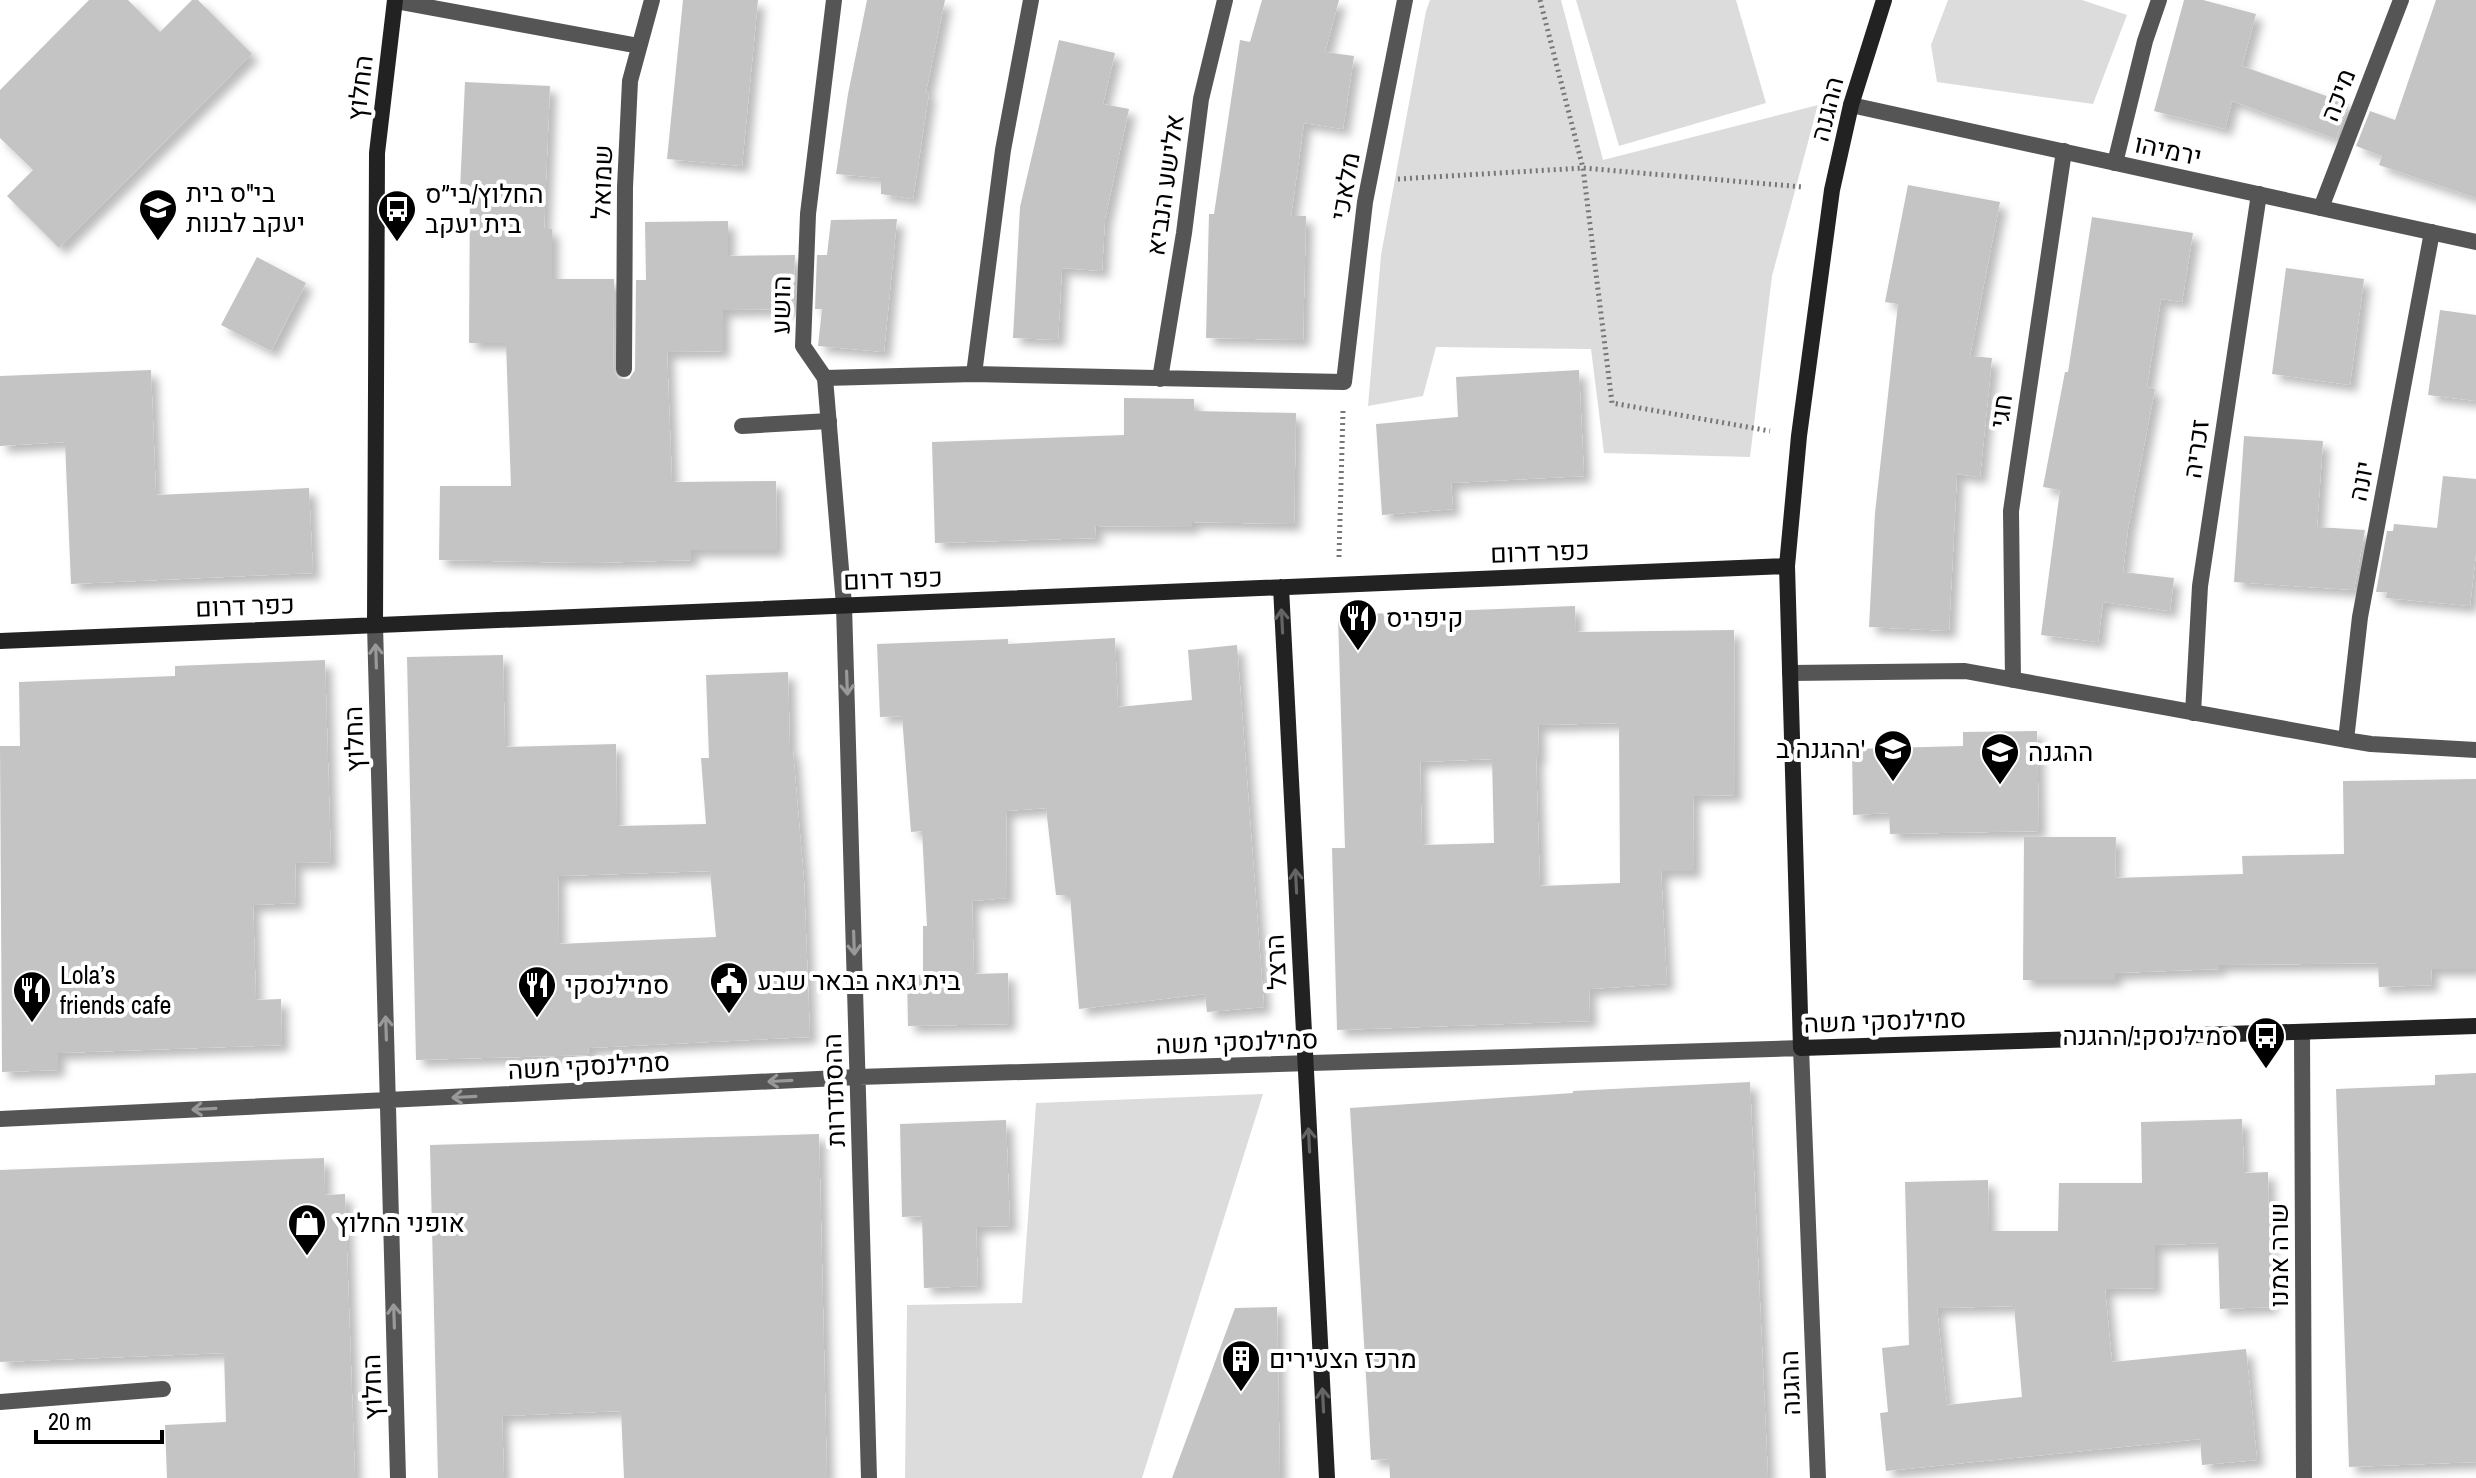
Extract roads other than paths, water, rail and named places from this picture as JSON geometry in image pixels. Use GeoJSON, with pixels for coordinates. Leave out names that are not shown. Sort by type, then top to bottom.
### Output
{"type":"FeatureCollection","features":[{"type":"Feature","properties":{"kind":"street","name":"שמואל"},"geometry":{"type":"LineString","coordinates":[[624,369],[630,81],[652,0]]}},
{"type":"Feature","properties":{"kind":"street","name":"הושע"},"geometry":{"type":"LineString","coordinates":[[834,0],[808,214],[803,346],[825,378],[844,605]]}},
{"type":"Feature","properties":{"kind":"street"},"geometry":{"type":"LineString","coordinates":[[974,374],[1003,150],[1031,0]]}},
{"type":"Feature","properties":{"kind":"street","name":"אלישע הנביא"},"geometry":{"type":"LineString","coordinates":[[1160,379],[1184,233],[1201,99],[1225,0]]}},
{"type":"Feature","properties":{"kind":"street","name":"מלאכי"},"geometry":{"type":"LineString","coordinates":[[1160,379],[1344,382],[1369,180],[1405,0]]}},
{"type":"Feature","properties":{"kind":"street","name":"ההגנה"},"geometry":{"type":"LineString","coordinates":[[1818,1478],[1787,566],[1799,436],[1832,190],[1851,105],[1884,0]]}},
{"type":"Feature","properties":{"kind":"street"},"geometry":{"type":"LineString","coordinates":[[2115,163],[2145,41],[2159,0]]}},
{"type":"Feature","properties":{"kind":"street","name":"מיכה"},"geometry":{"type":"LineString","coordinates":[[2321,208],[2401,0]]}},
{"type":"Feature","properties":{"kind":"street"},"geometry":{"type":"LineString","coordinates":[[395,1],[639,46]]}},
{"type":"Feature","properties":{"kind":"street","name":"החלוץ"},"geometry":{"type":"LineString","coordinates":[[395,1],[377,153],[375,625],[398,1478]]}},
{"type":"Feature","properties":{"kind":"street","name":"ירמיהו"},"geometry":{"type":"LineString","coordinates":[[1851,105],[2476,242]]}},
{"type":"Feature","properties":{"kind":"street","name":"חגי"},"geometry":{"type":"LineString","coordinates":[[2013,680],[2011,511],[2064,151]]}},
{"type":"Feature","properties":{"kind":"street","name":"זכריה"},"geometry":{"type":"LineString","coordinates":[[2193,713],[2200,586],[2259,194]]}},
{"type":"Feature","properties":{"kind":"street","name":"יונה"},"geometry":{"type":"LineString","coordinates":[[2346,740],[2360,617],[2432,232]]}},
{"type":"Feature","properties":{"kind":"street"},"geometry":{"type":"LineString","coordinates":[[825,378],[974,374],[1160,379]]}},
{"type":"Feature","properties":{"kind":"street"},"geometry":{"type":"LineString","coordinates":[[742,426],[829,421]]}},
{"type":"Feature","properties":{"kind":"street","name":"כפר דרום"},"geometry":{"type":"LineString","coordinates":[[0,641],[1787,566]]}},
{"type":"Feature","properties":{"kind":"street","name":"הרצל"},"geometry":{"type":"LineString","coordinates":[[1281,587],[1327,1478]]}},
{"type":"Feature","properties":{"kind":"street","name":"ההסתדרות"},"geometry":{"type":"LineString","coordinates":[[844,605],[869,1478]]}},
{"type":"Feature","properties":{"kind":"street"},"geometry":{"type":"LineString","coordinates":[[1790,673],[1965,671],[2371,744],[2476,750]]}},
{"type":"Feature","properties":{"kind":"street","name":"סמילנסקי משה"},"geometry":{"type":"LineString","coordinates":[[0,1119],[858,1077],[2476,1026]]}},
{"type":"Feature","properties":{"kind":"street","name":"שרה אמנו"},"geometry":{"type":"LineString","coordinates":[[2302,1032],[2304,1478]]}},
{"type":"Feature","properties":{"kind":"street"},"geometry":{"type":"LineString","coordinates":[[0,1402],[163,1389]]}},
{"type":"Feature","properties":{"kind":"place","name":"בי\"ס בית יעקב לבנות"},"geometry":{"type":"Point","coordinates":[158,242]}},
{"type":"Feature","properties":{"kind":"place","name":"החלוץ/בי״ס בית יעקב"},"geometry":{"type":"Point","coordinates":[397,243]}},
{"type":"Feature","properties":{"kind":"place","name":"קיפריס"},"geometry":{"type":"Point","coordinates":[1358,652]}},
{"type":"Feature","properties":{"kind":"place","name":"ההגנה ב'"},"geometry":{"type":"Point","coordinates":[1893,783]}},
{"type":"Feature","properties":{"kind":"place","name":"ההגנה"},"geometry":{"type":"Point","coordinates":[2000,786]}},
{"type":"Feature","properties":{"kind":"place","name":"בית גאה בבאר שבע"},"geometry":{"type":"Point","coordinates":[729,1015]}},
{"type":"Feature","properties":{"kind":"place","name":"סמילנסקי"},"geometry":{"type":"Point","coordinates":[537,1019]}},
{"type":"Feature","properties":{"kind":"place","name":"Lola’s friends cafe"},"geometry":{"type":"Point","coordinates":[32,1024]}},
{"type":"Feature","properties":{"kind":"place","name":"סמילנסקי/ההגנה"},"geometry":{"type":"Point","coordinates":[2266,1070]}},
{"type":"Feature","properties":{"kind":"place","name":"אופני החלוץ"},"geometry":{"type":"Point","coordinates":[307,1257]}},
{"type":"Feature","properties":{"kind":"place","name":"מרכז הצעירים"},"geometry":{"type":"Point","coordinates":[1241,1393]}}]}
